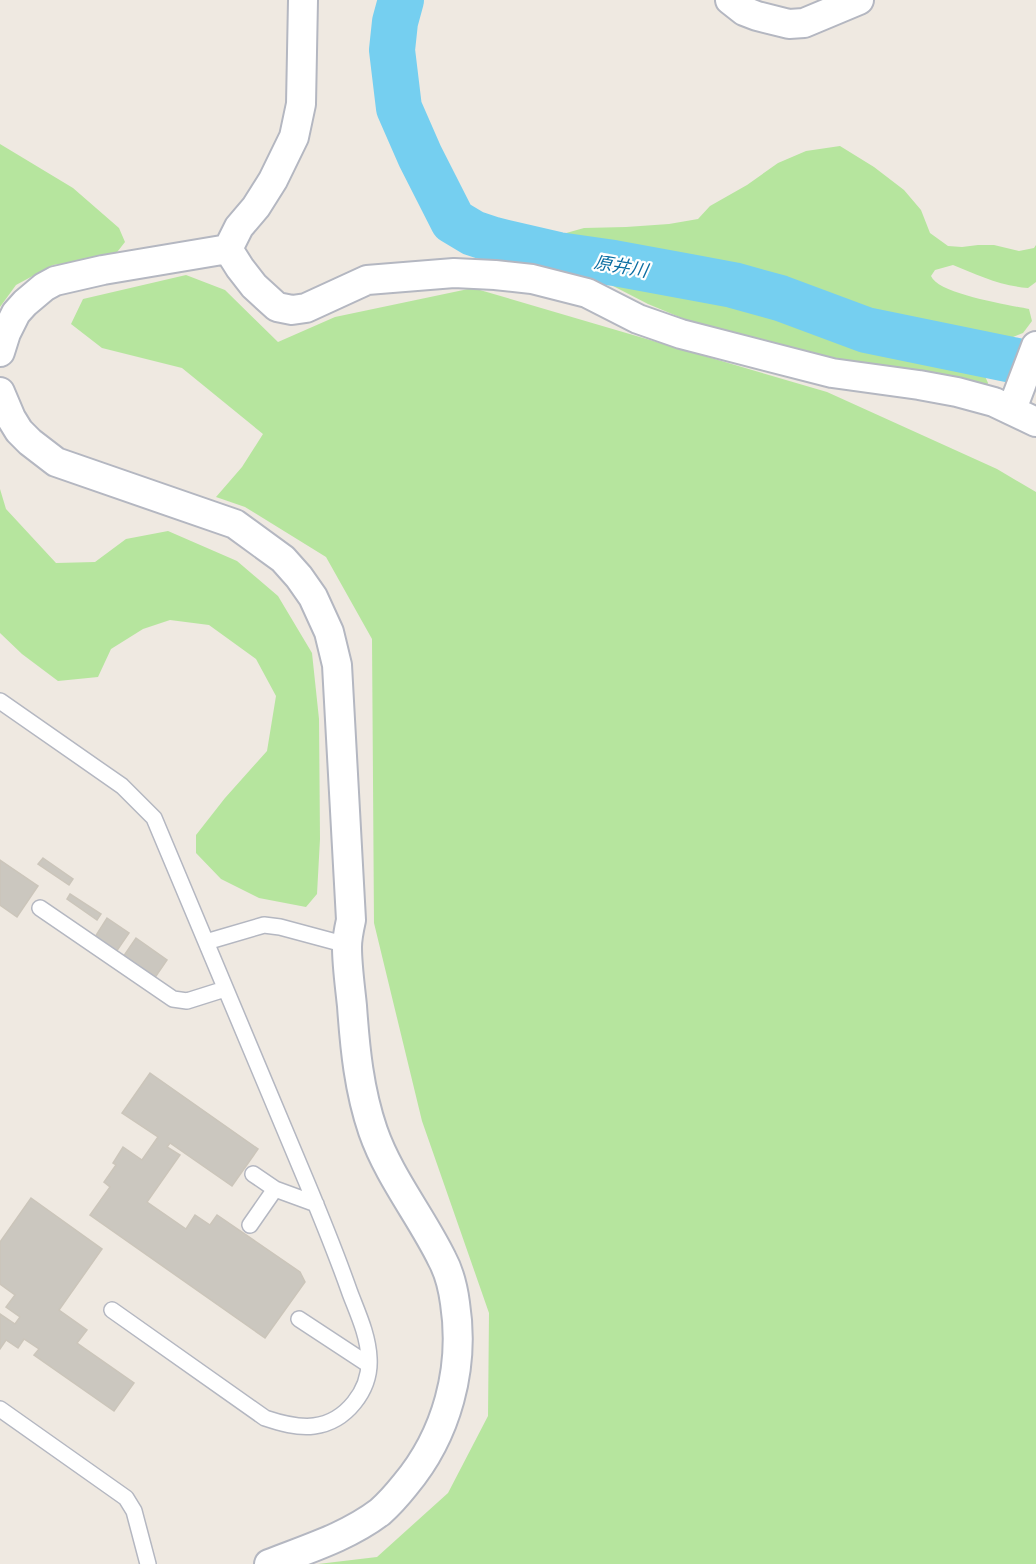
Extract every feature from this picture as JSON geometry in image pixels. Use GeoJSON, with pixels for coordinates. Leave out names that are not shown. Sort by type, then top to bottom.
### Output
{"type":"FeatureCollection","features":[{"type":"Feature","properties":{"kind":"street"},"geometry":{"type":"LineString","coordinates":[[228,249],[238,227],[256,207],[273,180],[294,137],[301,104],[303,0]]}},
{"type":"Feature","properties":{"kind":"street"},"geometry":{"type":"LineString","coordinates":[[730,0],[744,11],[789,24],[804,23],[859,0]]}},
{"type":"Feature","properties":{"kind":"street"},"geometry":{"type":"LineString","coordinates":[[0,352],[10,322],[16,313],[44,287],[55,281],[103,270],[228,249]]}},
{"type":"Feature","properties":{"kind":"street"},"geometry":{"type":"LineString","coordinates":[[228,249],[254,286],[278,307],[292,310],[306,308],[367,280],[454,273],[495,274],[532,279],[587,293],[659,328],[832,373],[957,392],[994,402],[1024,416],[1036,346]]}},
{"type":"Feature","properties":{"kind":"street"},"geometry":{"type":"LineString","coordinates":[[0,392],[19,431],[56,462],[235,524],[283,559],[313,597],[329,632],[337,665],[351,920],[347,945],[358,1072],[367,1112],[388,1163],[443,1260],[453,1292],[459,1341],[453,1389],[440,1429],[413,1476],[386,1506],[366,1521],[345,1533],[269,1564]]}},
{"type":"Feature","properties":{"kind":"lane"},"geometry":{"type":"LineString","coordinates":[[0,701],[122,786],[154,818],[316,1204],[366,1335],[370,1360],[366,1385],[345,1412],[330,1421],[314,1426],[283,1424],[265,1418],[112,1310]]}},
{"type":"Feature","properties":{"kind":"lane"},"geometry":{"type":"LineString","coordinates":[[40,908],[173,999],[187,1000],[225,989]]}},
{"type":"Feature","properties":{"kind":"lane"},"geometry":{"type":"LineString","coordinates":[[206,942],[264,925],[280,927],[347,945]]}},
{"type":"Feature","properties":{"kind":"lane"},"geometry":{"type":"LineString","coordinates":[[253,1174],[275,1189],[316,1204]]}},
{"type":"Feature","properties":{"kind":"lane"},"geometry":{"type":"LineString","coordinates":[[250,1226],[275,1189]]}},
{"type":"Feature","properties":{"kind":"lane"},"geometry":{"type":"LineString","coordinates":[[299,1320],[369,1365]]}},
{"type":"Feature","properties":{"kind":"lane"},"geometry":{"type":"LineString","coordinates":[[0,1409],[126,1498],[134,1510],[148,1564]]}},
{"type":"Feature","properties":{"kind":"green space"},"geometry":{"type":"Polygon","coordinates":[[[0,144],[73,188],[119,228],[125,242],[114,256],[53,265],[16,285],[0,307],[0,144]]]}},
{"type":"Feature","properties":{"kind":"green space"},"geometry":{"type":"Polygon","coordinates":[[[840,146],[874,167],[904,190],[921,210],[930,233],[948,246],[994,245],[1019,251],[1034,248],[1036,245],[1036,282],[1028,288],[999,282],[953,265],[935,270],[931,276],[946,288],[960,293],[1029,309],[1032,321],[1023,333],[1008,339],[976,333],[966,338],[962,346],[964,356],[984,374],[988,383],[986,389],[843,363],[792,347],[701,326],[648,304],[584,271],[551,247],[548,242],[552,237],[584,228],[669,224],[698,219],[710,206],[747,185],[778,163],[806,151],[840,146]]]}},
{"type":"Feature","properties":{"kind":"green space"},"geometry":{"type":"Polygon","coordinates":[[[186,275],[225,290],[278,342],[335,317],[473,288],[827,392],[997,469],[1036,492],[1036,1564],[318,1564],[377,1557],[448,1493],[488,1416],[489,1313],[422,1121],[374,923],[372,639],[326,557],[245,507],[216,497],[242,467],[263,434],[182,368],[102,348],[71,324],[83,299],[186,275]]]}},
{"type":"Feature","properties":{"kind":"green space"},"geometry":{"type":"Polygon","coordinates":[[[0,489],[6,509],[56,563],[95,562],[126,539],[168,531],[237,561],[278,596],[312,653],[319,719],[320,839],[317,894],[306,907],[259,898],[221,879],[196,853],[196,835],[267,751],[276,696],[256,659],[209,625],[170,620],[143,629],[111,649],[98,677],[58,681],[22,654],[0,633],[0,489]]]}},
{"type":"Feature","properties":{"kind":"building"},"geometry":{"type":"Polygon","coordinates":[[[43,858],[73,879],[69,885],[38,864],[43,858]]]}},
{"type":"Feature","properties":{"kind":"building"},"geometry":{"type":"Polygon","coordinates":[[[0,860],[38,886],[17,917],[0,905],[0,860]]]}},
{"type":"Feature","properties":{"kind":"building"},"geometry":{"type":"Polygon","coordinates":[[[70,894],[101,914],[97,920],[67,899],[70,894]]]}},
{"type":"Feature","properties":{"kind":"building"},"geometry":{"type":"Polygon","coordinates":[[[107,918],[129,933],[116,952],[95,937],[107,918]]]}},
{"type":"Feature","properties":{"kind":"building"},"geometry":{"type":"Polygon","coordinates":[[[136,938],[167,960],[154,979],[123,957],[136,938]]]}},
{"type":"Feature","properties":{"kind":"building"},"geometry":{"type":"Polygon","coordinates":[[[150,1073],[258,1149],[232,1186],[170,1143],[167,1147],[180,1155],[147,1202],[186,1229],[195,1215],[210,1225],[217,1215],[300,1272],[305,1282],[265,1338],[90,1215],[110,1187],[104,1182],[116,1165],[113,1163],[123,1147],[142,1160],[158,1137],[122,1113],[150,1073]]]}},
{"type":"Feature","properties":{"kind":"building"},"geometry":{"type":"Polygon","coordinates":[[[31,1198],[102,1249],[59,1310],[87,1330],[77,1343],[134,1383],[114,1411],[34,1355],[39,1349],[24,1339],[18,1348],[6,1340],[0,1349],[0,1314],[15,1324],[20,1317],[6,1307],[15,1295],[0,1284],[0,1242],[31,1198]]]}},
{"type":"Feature","properties":{"kind":"waterway","name":"原井川"},"geometry":{"type":"LineString","coordinates":[[401,0],[395,22],[392,50],[399,108],[453,221],[473,233],[558,255],[733,285],[780,298],[866,330],[1017,361]]}}]}
